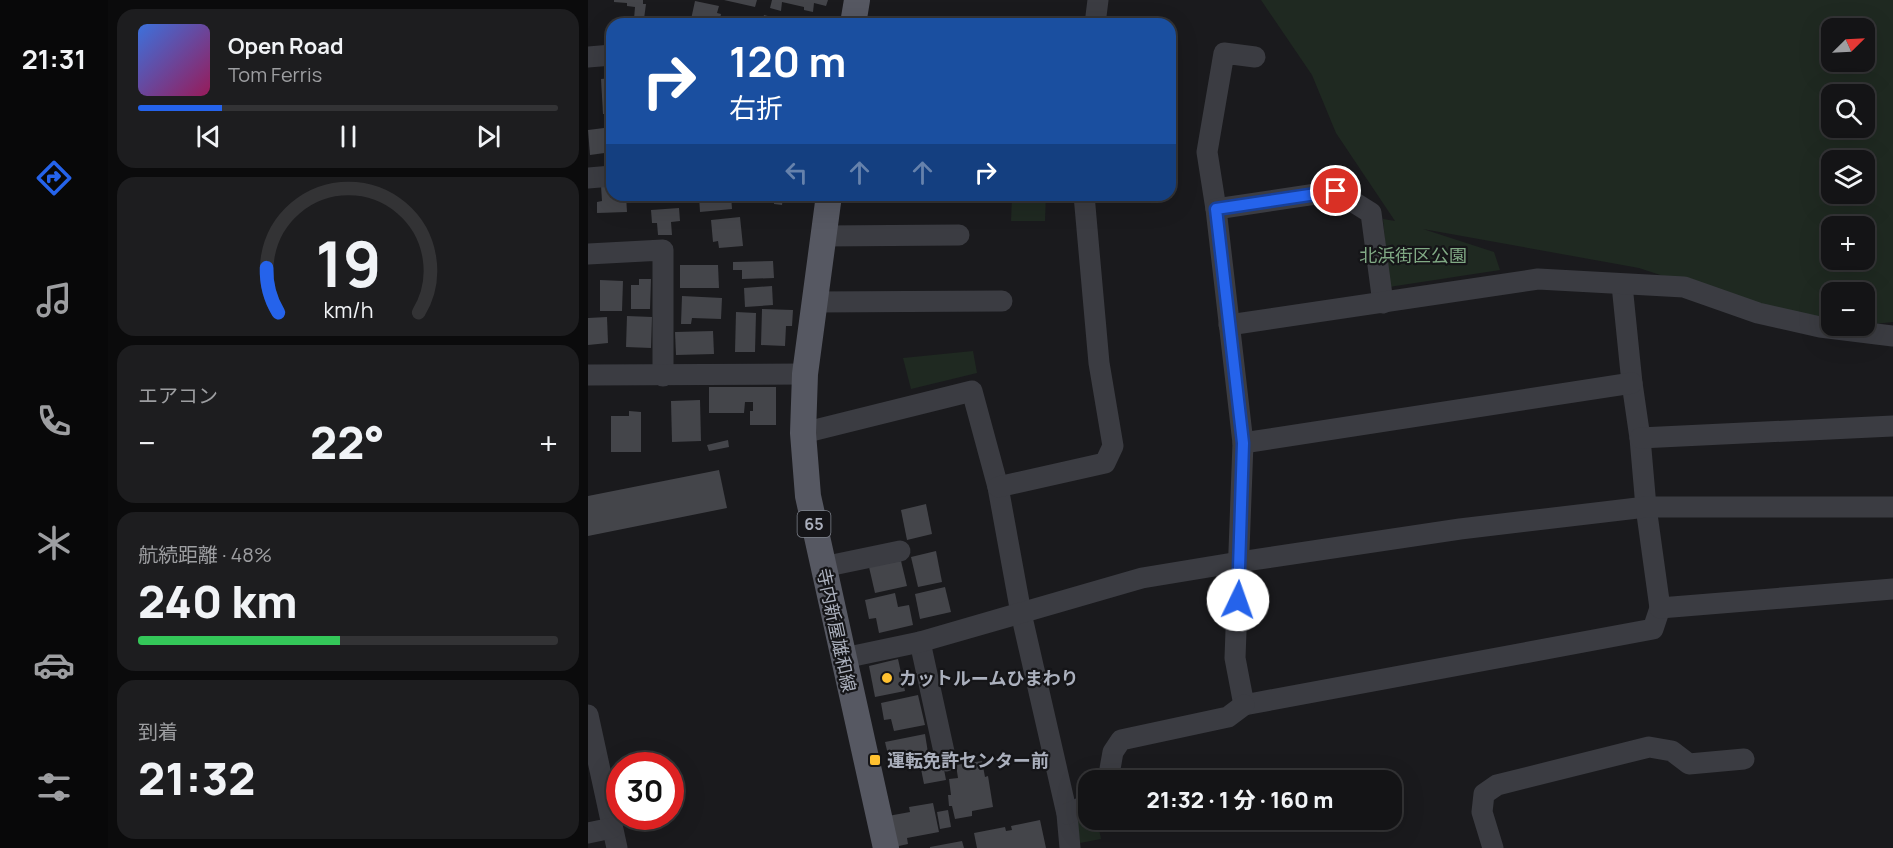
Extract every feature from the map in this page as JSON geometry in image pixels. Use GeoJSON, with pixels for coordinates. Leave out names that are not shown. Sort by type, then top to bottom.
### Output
{"type":"FeatureCollection","features":[{"type":"Feature","properties":{"kind":"main road"},"geometry":{"type":"LineString","coordinates":[[854,18],[857,0]]}},
{"type":"Feature","properties":{"kind":"main road","name":"寺内新屋雄和線"},"geometry":{"type":"LineString","coordinates":[[828,201],[805,374],[803,433],[808,496],[886,848]]}},
{"type":"Feature","properties":{"kind":"street"},"geometry":{"type":"LineString","coordinates":[[1096,18],[1098,0]]}},
{"type":"Feature","properties":{"kind":"street"},"geometry":{"type":"LineString","coordinates":[[1244,705],[1235,658],[1243,443],[1216,209],[1207,152],[1224,53],[1255,57]]}},
{"type":"Feature","properties":{"kind":"street"},"geometry":{"type":"LineString","coordinates":[[588,57],[606,56]]}},
{"type":"Feature","properties":{"kind":"street"},"geometry":{"type":"LineString","coordinates":[[588,178],[606,176]]}},
{"type":"Feature","properties":{"kind":"street"},"geometry":{"type":"LineString","coordinates":[[1216,209],[1336,191],[1371,213],[1383,303]]}},
{"type":"Feature","properties":{"kind":"street"},"geometry":{"type":"LineString","coordinates":[[998,487],[1105,463],[1113,446],[1099,363],[1085,201]]}},
{"type":"Feature","properties":{"kind":"street"},"geometry":{"type":"LineString","coordinates":[[823,236],[959,236]]}},
{"type":"Feature","properties":{"kind":"street"},"geometry":{"type":"LineString","coordinates":[[588,254],[663,250],[663,376]]}},
{"type":"Feature","properties":{"kind":"street"},"geometry":{"type":"LineString","coordinates":[[1229,325],[1538,279],[1684,287],[1768,315],[1820,327],[1893,336]]}},
{"type":"Feature","properties":{"kind":"street"},"geometry":{"type":"LineString","coordinates":[[1110,770],[1113,752],[1121,740],[1228,717],[1244,705],[1653,630],[1660,608],[1646,507],[1622,285]]}},
{"type":"Feature","properties":{"kind":"street"},"geometry":{"type":"LineString","coordinates":[[814,303],[1002,301]]}},
{"type":"Feature","properties":{"kind":"street"},"geometry":{"type":"LineString","coordinates":[[588,375],[805,374]]}},
{"type":"Feature","properties":{"kind":"street"},"geometry":{"type":"LineString","coordinates":[[1243,443],[1632,383]]}},
{"type":"Feature","properties":{"kind":"street"},"geometry":{"type":"LineString","coordinates":[[803,433],[972,391],[998,487],[1021,613],[1067,814],[1070,848]]}},
{"type":"Feature","properties":{"kind":"street"},"geometry":{"type":"LineString","coordinates":[[1640,438],[1893,426]]}},
{"type":"Feature","properties":{"kind":"street"},"geometry":{"type":"LineString","coordinates":[[844,658],[920,642],[1142,578],[1460,529],[1646,507],[1893,507]]}},
{"type":"Feature","properties":{"kind":"street"},"geometry":{"type":"LineString","coordinates":[[823,567],[900,551]]}},
{"type":"Feature","properties":{"kind":"street"},"geometry":{"type":"LineString","coordinates":[[1660,608],[1893,589]]}},
{"type":"Feature","properties":{"kind":"street"},"geometry":{"type":"LineString","coordinates":[[920,642],[946,761]]}},
{"type":"Feature","properties":{"kind":"street"},"geometry":{"type":"LineString","coordinates":[[588,715],[615,838],[588,833]]}},
{"type":"Feature","properties":{"kind":"street"},"geometry":{"type":"LineString","coordinates":[[1493,848],[1482,812],[1484,794],[1497,785],[1649,747],[1672,751],[1689,764],[1744,759]]}},
{"type":"Feature","properties":{"kind":"street"},"geometry":{"type":"LineString","coordinates":[[1067,814],[1078,809]]}},
{"type":"Feature","properties":{"kind":"green space","name":"北浜街区公園"},"geometry":{"type":"Polygon","coordinates":[[[1261,0],[1893,0],[1893,322],[1875,324],[1875,282],[1821,282],[1821,319],[1770,311],[1639,268],[1423,229],[1494,252],[1500,270],[1389,287],[1383,219],[1395,221],[1336,133],[1312,75],[1261,0]]]}},
{"type":"Feature","properties":{"kind":"green space"},"geometry":{"type":"Polygon","coordinates":[[[1012,201],[1046,201],[1045,221],[1011,221],[1012,201]]]}},
{"type":"Feature","properties":{"kind":"green space"},"geometry":{"type":"Polygon","coordinates":[[[973,351],[977,373],[911,389],[903,358],[973,351]]]}},
{"type":"Feature","properties":{"kind":"green space"},"geometry":{"type":"Polygon","coordinates":[[[1075,815],[1078,815],[1078,830],[1099,830],[1101,839],[1080,843],[1075,815]]]}},
{"type":"Feature","properties":{"kind":"building"},"geometry":{"type":"Polygon","coordinates":[[[614,0],[643,0],[643,4],[646,4],[644,18],[634,18],[635,7],[627,6],[627,3],[614,2],[614,0]]]}},
{"type":"Feature","properties":{"kind":"building"},"geometry":{"type":"Polygon","coordinates":[[[724,0],[757,0],[755,7],[724,0]]]}},
{"type":"Feature","properties":{"kind":"building"},"geometry":{"type":"Polygon","coordinates":[[[772,0],[828,0],[826,6],[814,3],[813,12],[804,10],[804,7],[782,2],[781,11],[770,8],[772,0]]]}},
{"type":"Feature","properties":{"kind":"building"},"geometry":{"type":"Polygon","coordinates":[[[695,1],[719,6],[717,13],[721,14],[720,18],[691,18],[695,1]]]}},
{"type":"Feature","properties":{"kind":"building"},"geometry":{"type":"Polygon","coordinates":[[[601,79],[606,79],[606,114],[603,114],[601,79]]]}},
{"type":"Feature","properties":{"kind":"building"},"geometry":{"type":"Polygon","coordinates":[[[606,128],[606,153],[590,155],[588,130],[606,128]]]}},
{"type":"Feature","properties":{"kind":"building"},"geometry":{"type":"Polygon","coordinates":[[[601,186],[606,186],[606,201],[626,201],[627,212],[597,213],[597,202],[602,201],[601,186]]]}},
{"type":"Feature","properties":{"kind":"building"},"geometry":{"type":"Polygon","coordinates":[[[652,201],[682,201],[652,203],[652,201]]]}},
{"type":"Feature","properties":{"kind":"building"},"geometry":{"type":"Polygon","coordinates":[[[699,201],[731,201],[732,209],[700,212],[699,201]]]}},
{"type":"Feature","properties":{"kind":"building"},"geometry":{"type":"Polygon","coordinates":[[[774,201],[783,201],[782,205],[774,204],[774,201]]]}},
{"type":"Feature","properties":{"kind":"building"},"geometry":{"type":"Polygon","coordinates":[[[679,208],[680,221],[671,222],[672,235],[658,235],[657,223],[652,223],[651,210],[679,208]]]}},
{"type":"Feature","properties":{"kind":"building"},"geometry":{"type":"Polygon","coordinates":[[[740,217],[743,246],[719,248],[718,241],[713,242],[711,220],[740,217]]]}},
{"type":"Feature","properties":{"kind":"building"},"geometry":{"type":"Polygon","coordinates":[[[773,261],[774,278],[742,279],[742,270],[733,270],[733,262],[773,261]]]}},
{"type":"Feature","properties":{"kind":"building"},"geometry":{"type":"Polygon","coordinates":[[[680,265],[718,265],[719,288],[680,288],[680,265]]]}},
{"type":"Feature","properties":{"kind":"building"},"geometry":{"type":"Polygon","coordinates":[[[639,279],[651,279],[650,309],[631,309],[631,285],[639,285],[639,279]]]}},
{"type":"Feature","properties":{"kind":"building"},"geometry":{"type":"Polygon","coordinates":[[[600,280],[623,281],[622,311],[600,311],[600,280]]]}},
{"type":"Feature","properties":{"kind":"building"},"geometry":{"type":"Polygon","coordinates":[[[772,286],[773,305],[745,307],[744,288],[772,286]]]}},
{"type":"Feature","properties":{"kind":"building"},"geometry":{"type":"Polygon","coordinates":[[[682,296],[722,298],[721,319],[692,318],[691,324],[681,324],[682,296]]]}},
{"type":"Feature","properties":{"kind":"building"},"geometry":{"type":"Polygon","coordinates":[[[762,309],[793,310],[792,326],[786,326],[785,346],[761,345],[762,309]]]}},
{"type":"Feature","properties":{"kind":"building"},"geometry":{"type":"Polygon","coordinates":[[[736,312],[756,313],[755,352],[735,352],[736,312]]]}},
{"type":"Feature","properties":{"kind":"building"},"geometry":{"type":"Polygon","coordinates":[[[627,316],[652,317],[651,348],[626,347],[627,316]]]}},
{"type":"Feature","properties":{"kind":"building"},"geometry":{"type":"Polygon","coordinates":[[[607,317],[608,343],[588,345],[588,318],[607,317]]]}},
{"type":"Feature","properties":{"kind":"building"},"geometry":{"type":"Polygon","coordinates":[[[713,331],[714,354],[676,355],[675,332],[713,331]]]}},
{"type":"Feature","properties":{"kind":"building"},"geometry":{"type":"Polygon","coordinates":[[[709,387],[776,387],[776,425],[750,425],[750,411],[753,411],[753,402],[745,402],[744,413],[709,413],[709,387]]]}},
{"type":"Feature","properties":{"kind":"building"},"geometry":{"type":"Polygon","coordinates":[[[700,400],[701,441],[672,442],[671,401],[700,400]]]}},
{"type":"Feature","properties":{"kind":"building"},"geometry":{"type":"Polygon","coordinates":[[[629,411],[641,412],[641,452],[611,452],[611,416],[629,416],[629,411]]]}},
{"type":"Feature","properties":{"kind":"building"},"geometry":{"type":"Polygon","coordinates":[[[728,440],[729,447],[709,451],[707,445],[728,440]]]}},
{"type":"Feature","properties":{"kind":"building"},"geometry":{"type":"Polygon","coordinates":[[[719,470],[727,508],[588,536],[588,496],[719,470]]]}},
{"type":"Feature","properties":{"kind":"building"},"geometry":{"type":"Polygon","coordinates":[[[926,504],[932,534],[907,540],[901,510],[926,504]]]}},
{"type":"Feature","properties":{"kind":"building"},"geometry":{"type":"Polygon","coordinates":[[[936,551],[942,582],[918,587],[911,557],[936,551]]]}},
{"type":"Feature","properties":{"kind":"building"},"geometry":{"type":"Polygon","coordinates":[[[901,561],[907,586],[875,593],[869,567],[901,561]]]}},
{"type":"Feature","properties":{"kind":"building"},"geometry":{"type":"Polygon","coordinates":[[[945,587],[951,612],[920,619],[915,594],[945,587]]]}},
{"type":"Feature","properties":{"kind":"building"},"geometry":{"type":"Polygon","coordinates":[[[895,593],[898,607],[909,605],[913,625],[879,633],[876,618],[869,619],[865,600],[895,593]]]}},
{"type":"Feature","properties":{"kind":"building","name":"カットルームひまわり"},"geometry":{"type":"Polygon","coordinates":[[[898,659],[905,691],[875,697],[869,666],[898,659]]]}},
{"type":"Feature","properties":{"kind":"building"},"geometry":{"type":"Polygon","coordinates":[[[918,695],[925,725],[894,731],[891,719],[884,720],[881,703],[918,695]]]}},
{"type":"Feature","properties":{"kind":"building"},"geometry":{"type":"Polygon","coordinates":[[[925,734],[929,759],[891,767],[885,742],[925,734]]]}},
{"type":"Feature","properties":{"kind":"building"},"geometry":{"type":"Polygon","coordinates":[[[982,761],[985,777],[988,776],[993,807],[972,811],[972,816],[955,819],[952,806],[949,806],[948,795],[951,795],[949,779],[958,778],[956,765],[982,761]]]}},
{"type":"Feature","properties":{"kind":"building"},"geometry":{"type":"Polygon","coordinates":[[[943,764],[946,780],[924,784],[921,769],[943,764]]]}},
{"type":"Feature","properties":{"kind":"building"},"geometry":{"type":"Polygon","coordinates":[[[933,803],[939,832],[907,838],[908,844],[894,847],[888,816],[910,812],[909,807],[933,803]]]}},
{"type":"Feature","properties":{"kind":"building"},"geometry":{"type":"Polygon","coordinates":[[[948,810],[951,827],[940,829],[937,812],[948,810]]]}},
{"type":"Feature","properties":{"kind":"building"},"geometry":{"type":"Polygon","coordinates":[[[1040,820],[1046,848],[977,848],[974,833],[1005,827],[1006,831],[1012,830],[1011,826],[1040,820]]]}},
{"type":"Feature","properties":{"kind":"building"},"geometry":{"type":"Polygon","coordinates":[[[962,841],[964,848],[930,848],[930,847],[962,841]]]}},
{"type":"Feature","properties":{"kind":"place","name":"カットルームひまわり"},"geometry":{"type":"Point","coordinates":[887,678]}},
{"type":"Feature","properties":{"kind":"place","name":"運転免許センター前"},"geometry":{"type":"Point","coordinates":[875,760]}},
{"type":"Feature","properties":{"kind":"route"},"geometry":{"type":"LineString","coordinates":[[1238,600],[1243,443],[1216,209],[1336,191]]}}]}
